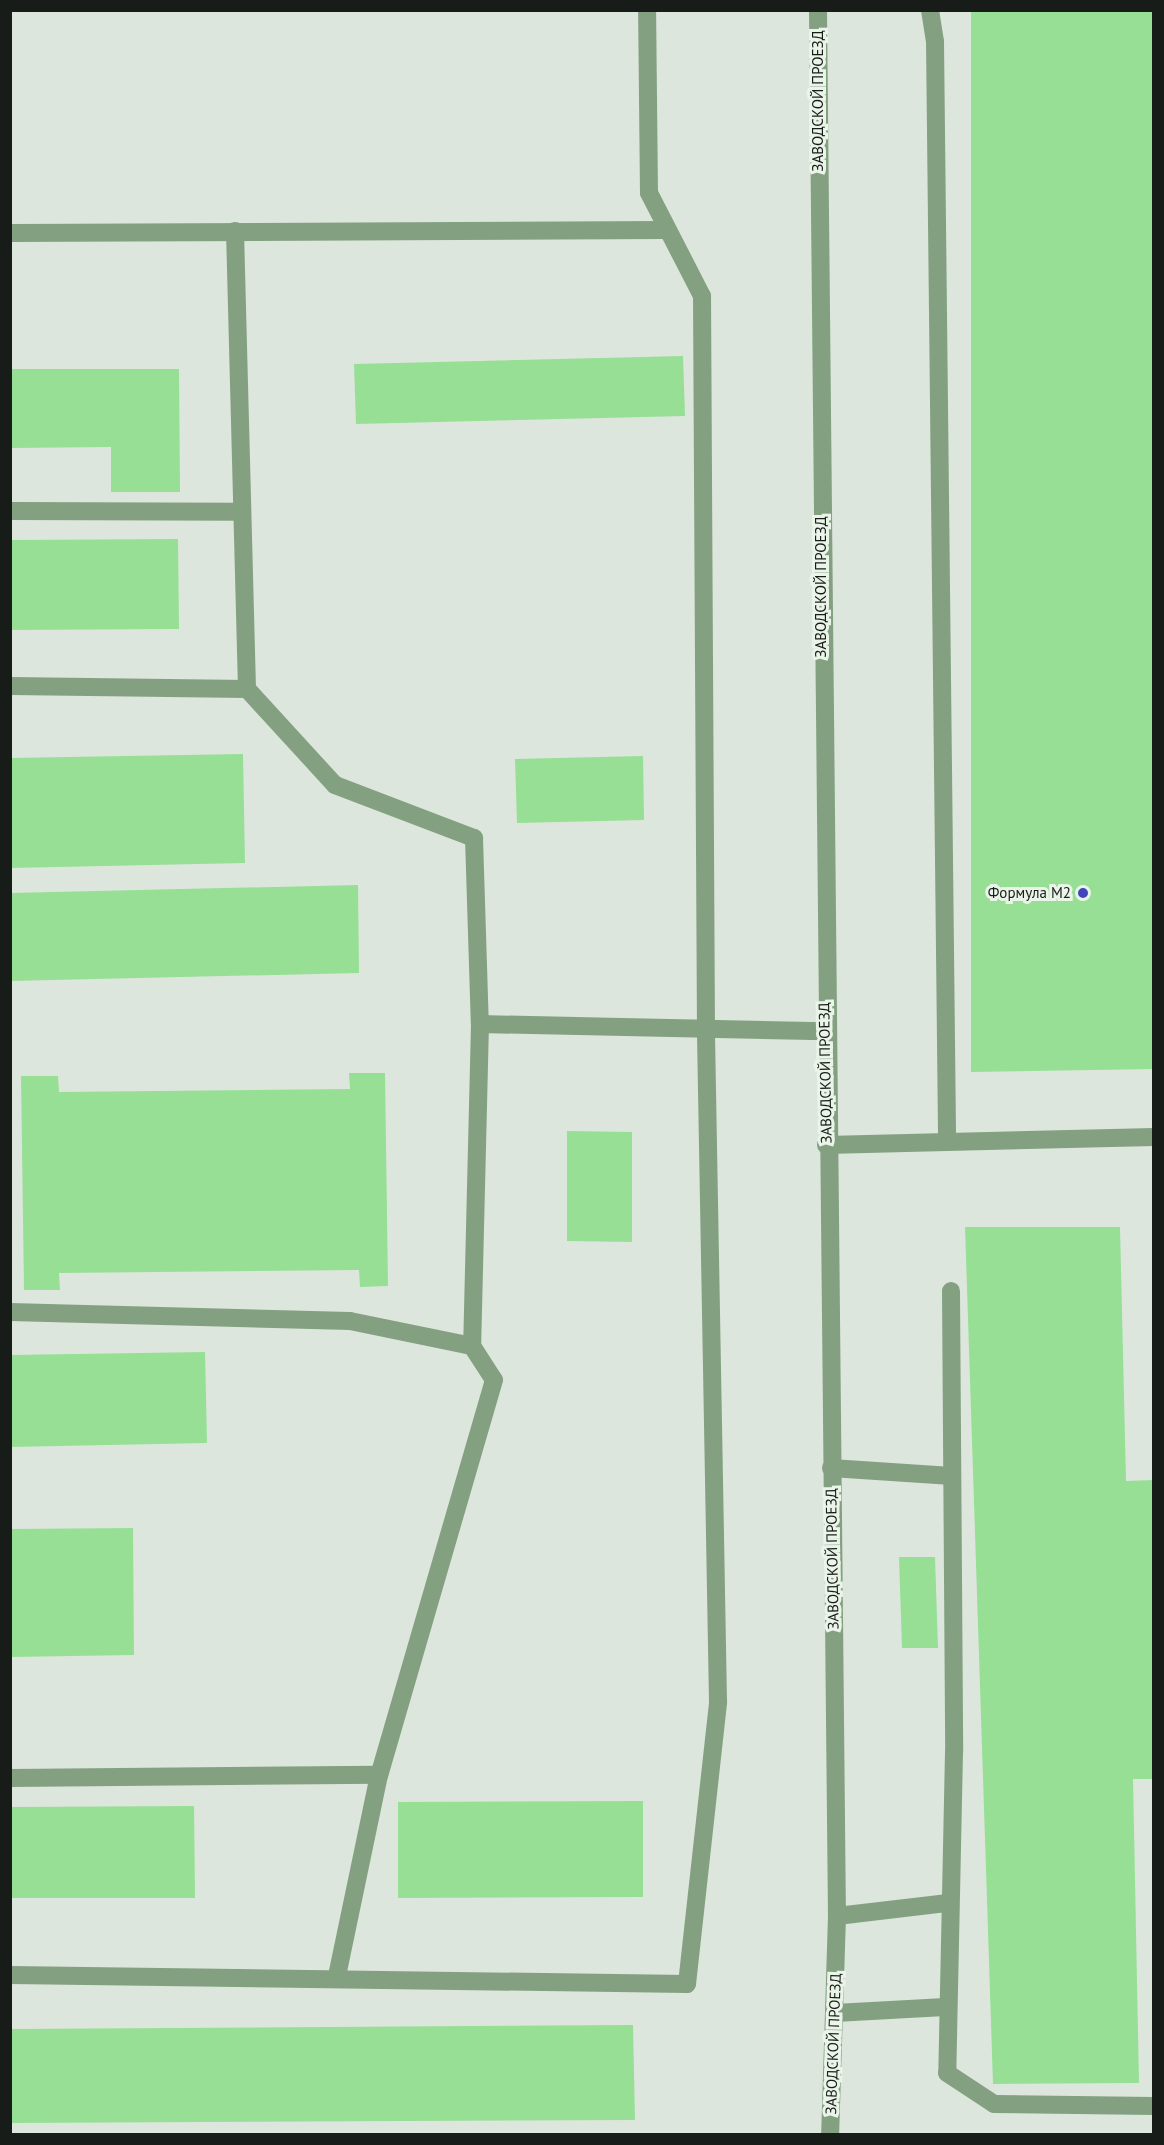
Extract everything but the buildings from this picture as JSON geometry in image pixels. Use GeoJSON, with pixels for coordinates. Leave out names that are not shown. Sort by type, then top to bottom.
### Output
{"type":"FeatureCollection","features":[{"type":"Feature","properties":{"kind":"street"},"geometry":{"type":"LineString","coordinates":[[10,1975],[337,1976],[687,1984],[718,1702],[706,1032],[702,296],[664,230],[649,193],[647,10]]}},
{"type":"Feature","properties":{"kind":"street","name":"ЗАВОДСКОЙ ПРОЕЗД"},"geometry":{"type":"LineString","coordinates":[[818,10],[826,1145],[837,1916],[830,2134]]}},
{"type":"Feature","properties":{"kind":"street"},"geometry":{"type":"LineString","coordinates":[[930,10],[935,41],[947,1141]]}},
{"type":"Feature","properties":{"kind":"street"},"geometry":{"type":"LineString","coordinates":[[10,233],[664,230]]}},
{"type":"Feature","properties":{"kind":"street"},"geometry":{"type":"LineString","coordinates":[[235,231],[247,689],[334,785],[474,838],[480,1024],[472,1346],[494,1380],[379,1775],[337,1976]]}},
{"type":"Feature","properties":{"kind":"street"},"geometry":{"type":"LineString","coordinates":[[10,511],[241,512]]}},
{"type":"Feature","properties":{"kind":"street"},"geometry":{"type":"LineString","coordinates":[[10,686],[247,689]]}},
{"type":"Feature","properties":{"kind":"street"},"geometry":{"type":"LineString","coordinates":[[480,1024],[706,1032],[825,1031]]}},
{"type":"Feature","properties":{"kind":"street"},"geometry":{"type":"LineString","coordinates":[[826,1145],[1154,1137]]}},
{"type":"Feature","properties":{"kind":"street"},"geometry":{"type":"LineString","coordinates":[[951,1292],[954,1752],[945,2007],[947,2073],[994,2104],[1154,2106]]}},
{"type":"Feature","properties":{"kind":"street"},"geometry":{"type":"LineString","coordinates":[[10,1312],[350,1321],[472,1346]]}},
{"type":"Feature","properties":{"kind":"street"},"geometry":{"type":"LineString","coordinates":[[831,1468],[952,1476]]}},
{"type":"Feature","properties":{"kind":"street"},"geometry":{"type":"LineString","coordinates":[[10,1778],[379,1775]]}},
{"type":"Feature","properties":{"kind":"street"},"geometry":{"type":"LineString","coordinates":[[837,1916],[948,1904]]}},
{"type":"Feature","properties":{"kind":"street"},"geometry":{"type":"LineString","coordinates":[[835,2013],[945,2007]]}},
{"type":"Feature","properties":{"kind":"place","name":"Формула М2"},"geometry":{"type":"Point","coordinates":[1083,893]}}]}
